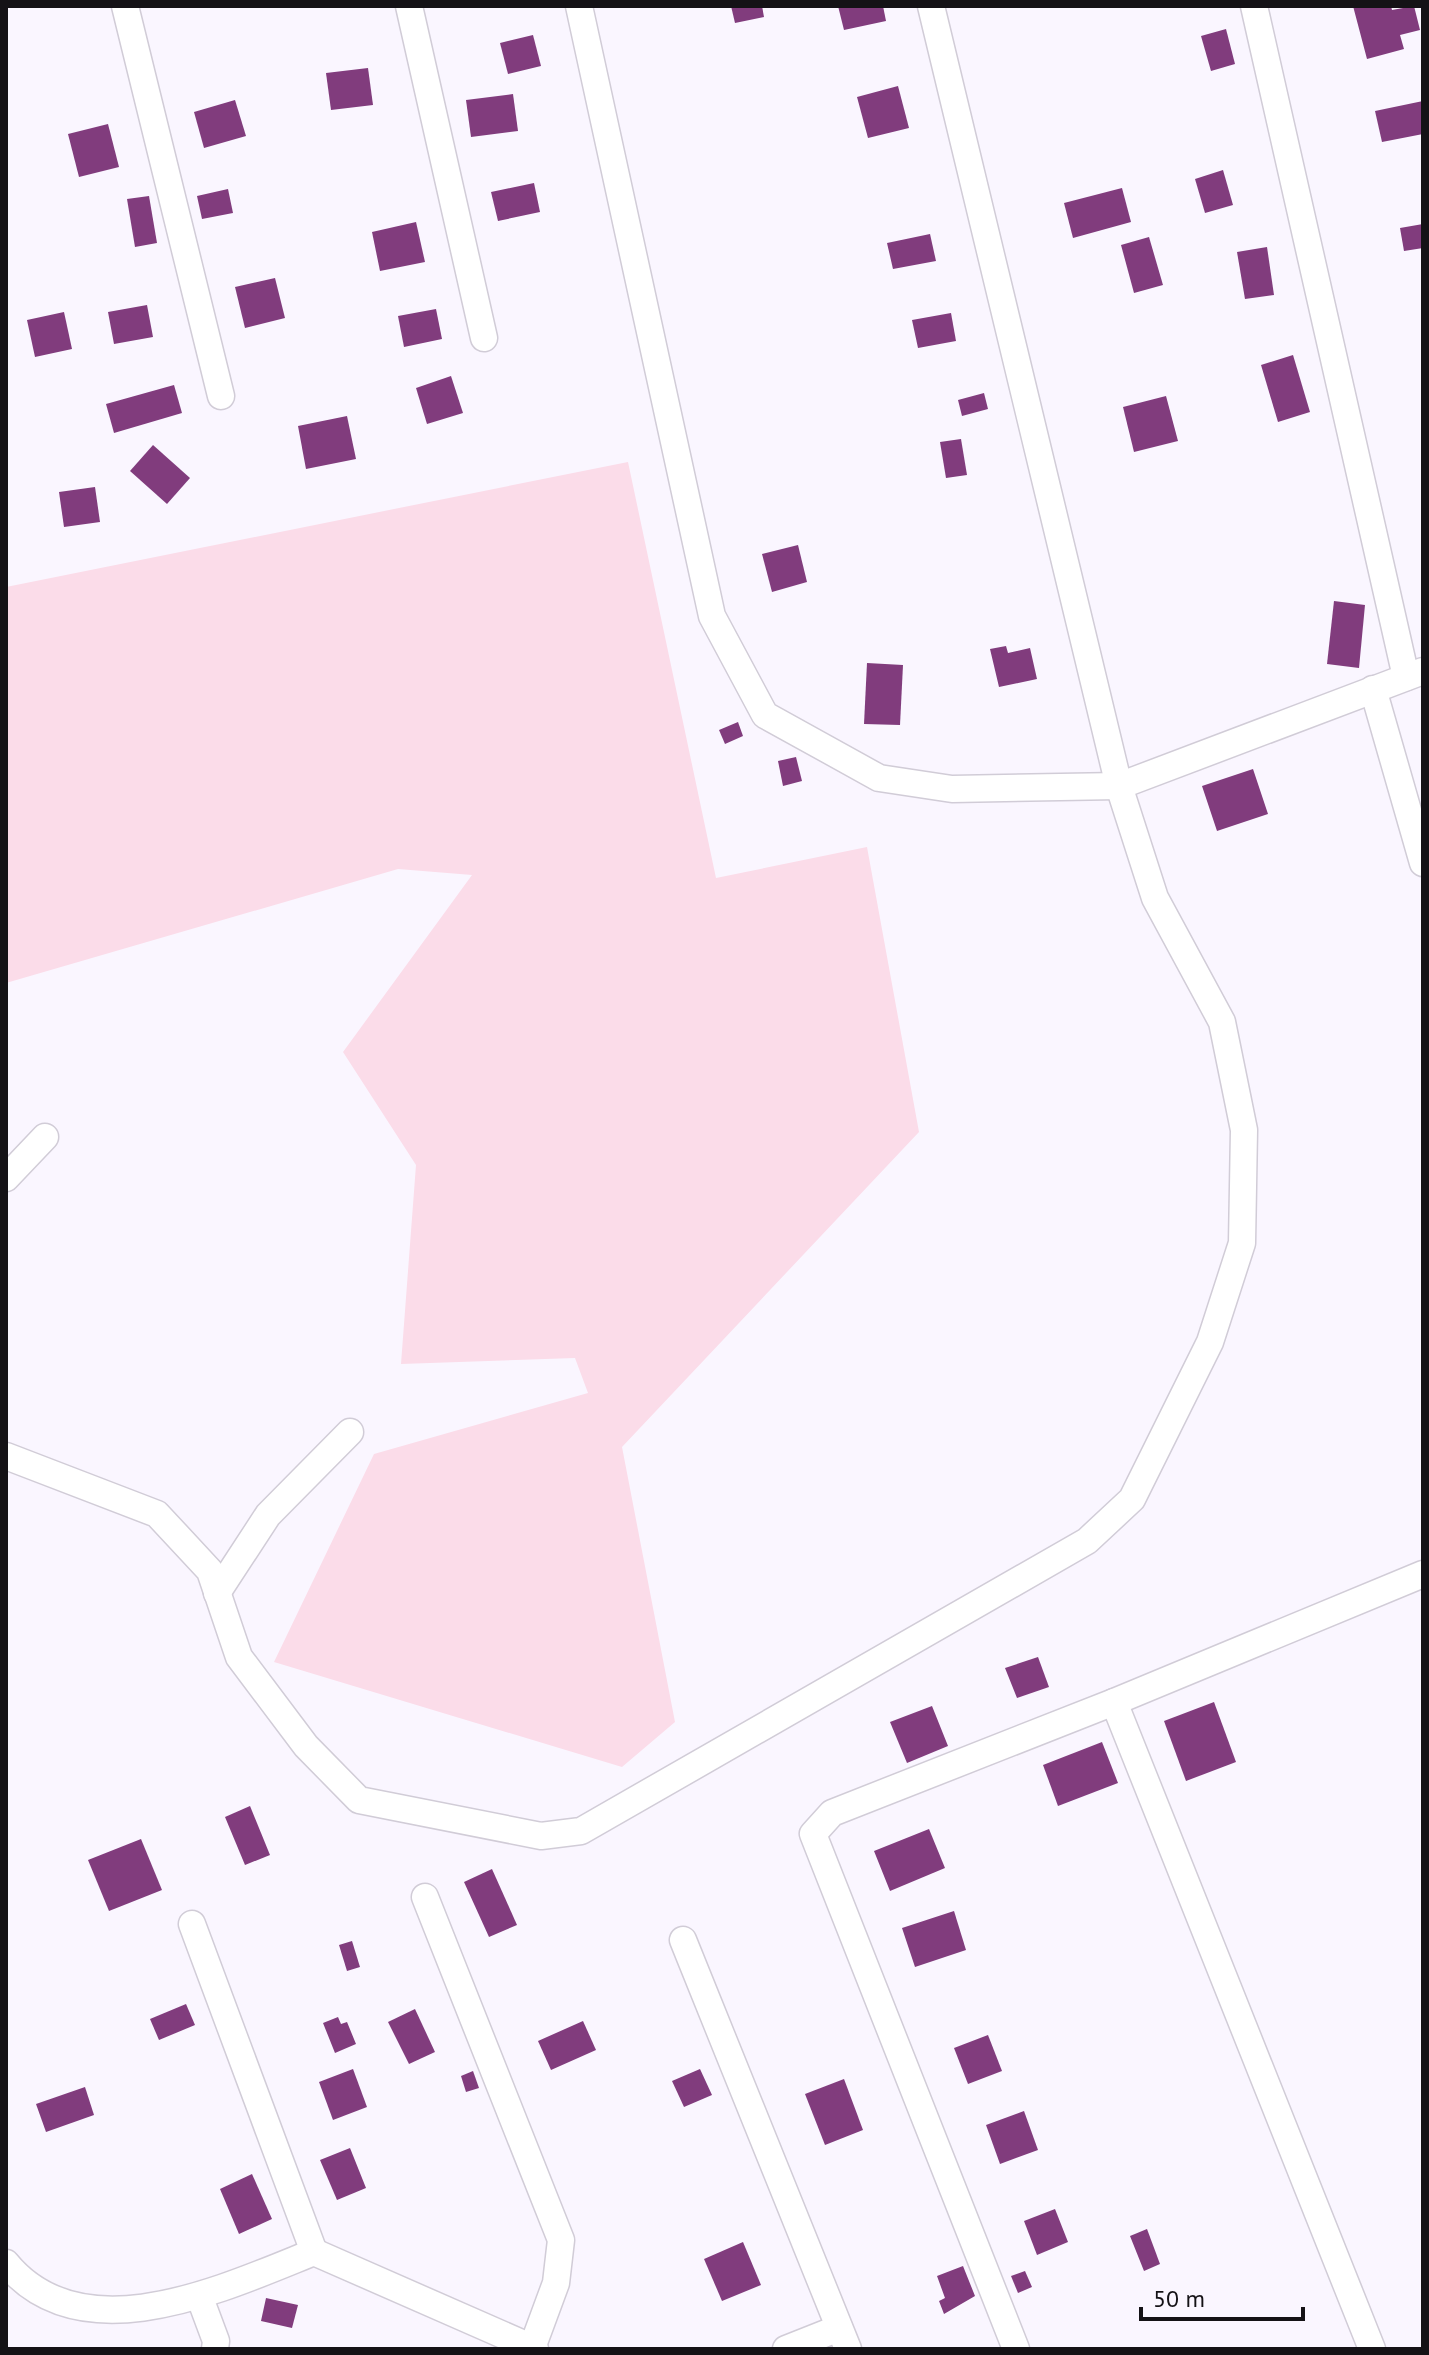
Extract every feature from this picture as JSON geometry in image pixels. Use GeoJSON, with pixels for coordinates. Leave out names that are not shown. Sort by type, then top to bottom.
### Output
{"type":"FeatureCollection","features":[{"type":"Feature","properties":{"kind":"street"},"geometry":{"type":"LineString","coordinates":[[125,6],[221,396]]}},
{"type":"Feature","properties":{"kind":"street"},"geometry":{"type":"LineString","coordinates":[[409,6],[484,338]]}},
{"type":"Feature","properties":{"kind":"street"},"geometry":{"type":"LineString","coordinates":[[579,6],[712,616],[765,715],[879,778],[952,789],[1119,786],[1415,674],[1254,6]]}},
{"type":"Feature","properties":{"kind":"street"},"geometry":{"type":"LineString","coordinates":[[6,1456],[157,1514],[210,1571],[239,1657],[306,1746],[359,1800],[541,1836],[581,1831],[1087,1541],[1132,1499],[1210,1342],[1242,1243],[1244,1130],[1222,1022],[1155,898],[1119,786],[931,6]]}},
{"type":"Feature","properties":{"kind":"street"},"geometry":{"type":"LineString","coordinates":[[1373,689],[1423,863]]}},
{"type":"Feature","properties":{"kind":"street"},"geometry":{"type":"LineString","coordinates":[[6,1178],[45,1137]]}},
{"type":"Feature","properties":{"kind":"street"},"geometry":{"type":"LineString","coordinates":[[217,1593],[268,1515],[350,1432]]}},
{"type":"Feature","properties":{"kind":"street"},"geometry":{"type":"LineString","coordinates":[[1016,2349],[813,1834],[832,1813],[1422,1577]]}},
{"type":"Feature","properties":{"kind":"street"},"geometry":{"type":"LineString","coordinates":[[1114,1702],[1372,2349]]}},
{"type":"Feature","properties":{"kind":"street"},"geometry":{"type":"LineString","coordinates":[[6,2263],[19,2281],[47,2302],[87,2316],[130,2316],[200,2298],[314,2252],[534,2348],[556,2283],[561,2240],[425,1897]]}},
{"type":"Feature","properties":{"kind":"street"},"geometry":{"type":"LineString","coordinates":[[192,1924],[314,2252]]}},
{"type":"Feature","properties":{"kind":"street"},"geometry":{"type":"LineString","coordinates":[[683,1940],[843,2338],[786,2349]]}},
{"type":"Feature","properties":{"kind":"street"},"geometry":{"type":"LineString","coordinates":[[200,2298],[216,2341],[215,2349]]}},
{"type":"Feature","properties":{"kind":"shaded area"},"geometry":{"type":"Polygon","coordinates":[[[628,462],[716,878],[867,847],[919,1132],[622,1447],[675,1722],[622,1767],[274,1662],[374,1454],[588,1393],[575,1358],[401,1364],[416,1165],[343,1052],[472,875],[398,869],[6,983],[6,587],[628,462]]]}},
{"type":"Feature","properties":{"kind":"building"},"geometry":{"type":"Polygon","coordinates":[[[731,6],[762,6],[764,17],[735,23],[731,6]]]}},
{"type":"Feature","properties":{"kind":"building"},"geometry":{"type":"Polygon","coordinates":[[[838,6],[883,6],[886,21],[844,30],[838,6]]]}},
{"type":"Feature","properties":{"kind":"building"},"geometry":{"type":"Polygon","coordinates":[[[1353,6],[1391,6],[1392,10],[1414,6],[1420,30],[1400,35],[1404,49],[1367,59],[1353,6]]]}},
{"type":"Feature","properties":{"kind":"building"},"geometry":{"type":"Polygon","coordinates":[[[1226,29],[1235,64],[1211,71],[1201,36],[1226,29]]]}},
{"type":"Feature","properties":{"kind":"building"},"geometry":{"type":"Polygon","coordinates":[[[533,35],[541,66],[508,74],[500,43],[533,35]]]}},
{"type":"Feature","properties":{"kind":"building"},"geometry":{"type":"Polygon","coordinates":[[[368,68],[373,105],[331,110],[326,73],[368,68]]]}},
{"type":"Feature","properties":{"kind":"building"},"geometry":{"type":"Polygon","coordinates":[[[898,86],[909,128],[868,138],[857,97],[898,86]]]}},
{"type":"Feature","properties":{"kind":"building"},"geometry":{"type":"Polygon","coordinates":[[[513,94],[518,131],[471,137],[466,100],[513,94]]]}},
{"type":"Feature","properties":{"kind":"building"},"geometry":{"type":"Polygon","coordinates":[[[235,100],[246,136],[204,148],[194,112],[235,100]]]}},
{"type":"Feature","properties":{"kind":"building"},"geometry":{"type":"Polygon","coordinates":[[[1423,101],[1423,134],[1382,142],[1375,111],[1423,101]]]}},
{"type":"Feature","properties":{"kind":"building"},"geometry":{"type":"Polygon","coordinates":[[[108,124],[119,167],[79,177],[68,134],[108,124]]]}},
{"type":"Feature","properties":{"kind":"building"},"geometry":{"type":"Polygon","coordinates":[[[1223,170],[1233,205],[1205,213],[1195,179],[1223,170]]]}},
{"type":"Feature","properties":{"kind":"building"},"geometry":{"type":"Polygon","coordinates":[[[534,183],[540,212],[498,221],[491,192],[534,183]]]}},
{"type":"Feature","properties":{"kind":"building"},"geometry":{"type":"Polygon","coordinates":[[[1122,188],[1131,222],[1073,238],[1064,203],[1122,188]]]}},
{"type":"Feature","properties":{"kind":"building"},"geometry":{"type":"Polygon","coordinates":[[[228,189],[233,213],[202,219],[197,196],[228,189]]]}},
{"type":"Feature","properties":{"kind":"building"},"geometry":{"type":"Polygon","coordinates":[[[149,196],[157,243],[135,247],[127,199],[149,196]]]}},
{"type":"Feature","properties":{"kind":"building"},"geometry":{"type":"Polygon","coordinates":[[[416,222],[425,262],[380,271],[372,232],[416,222]]]}},
{"type":"Feature","properties":{"kind":"building"},"geometry":{"type":"Polygon","coordinates":[[[1423,224],[1423,248],[1404,251],[1400,228],[1423,224]]]}},
{"type":"Feature","properties":{"kind":"building"},"geometry":{"type":"Polygon","coordinates":[[[930,234],[936,261],[893,269],[887,243],[930,234]]]}},
{"type":"Feature","properties":{"kind":"building"},"geometry":{"type":"Polygon","coordinates":[[[1149,237],[1163,285],[1134,293],[1121,245],[1149,237]]]}},
{"type":"Feature","properties":{"kind":"building"},"geometry":{"type":"Polygon","coordinates":[[[1267,247],[1274,295],[1245,299],[1237,252],[1267,247]]]}},
{"type":"Feature","properties":{"kind":"building"},"geometry":{"type":"Polygon","coordinates":[[[275,278],[285,318],[245,328],[235,287],[275,278]]]}},
{"type":"Feature","properties":{"kind":"building"},"geometry":{"type":"Polygon","coordinates":[[[147,305],[153,337],[114,344],[108,312],[147,305]]]}},
{"type":"Feature","properties":{"kind":"building"},"geometry":{"type":"Polygon","coordinates":[[[436,309],[442,339],[404,347],[398,316],[436,309]]]}},
{"type":"Feature","properties":{"kind":"building"},"geometry":{"type":"Polygon","coordinates":[[[64,312],[72,349],[35,357],[27,320],[64,312]]]}},
{"type":"Feature","properties":{"kind":"building"},"geometry":{"type":"Polygon","coordinates":[[[951,313],[956,341],[918,348],[912,320],[951,313]]]}},
{"type":"Feature","properties":{"kind":"building"},"geometry":{"type":"Polygon","coordinates":[[[1293,355],[1310,412],[1278,422],[1261,365],[1293,355]]]}},
{"type":"Feature","properties":{"kind":"building"},"geometry":{"type":"Polygon","coordinates":[[[451,376],[463,413],[427,424],[416,388],[451,376]]]}},
{"type":"Feature","properties":{"kind":"building"},"geometry":{"type":"Polygon","coordinates":[[[174,385],[182,413],[114,433],[106,404],[174,385]]]}},
{"type":"Feature","properties":{"kind":"building"},"geometry":{"type":"Polygon","coordinates":[[[984,393],[988,409],[962,416],[958,400],[984,393]]]}},
{"type":"Feature","properties":{"kind":"building"},"geometry":{"type":"Polygon","coordinates":[[[1166,396],[1178,441],[1134,452],[1123,407],[1166,396]]]}},
{"type":"Feature","properties":{"kind":"building"},"geometry":{"type":"Polygon","coordinates":[[[347,416],[356,459],[306,469],[298,426],[347,416]]]}},
{"type":"Feature","properties":{"kind":"building"},"geometry":{"type":"Polygon","coordinates":[[[961,439],[967,475],[946,478],[940,442],[961,439]]]}},
{"type":"Feature","properties":{"kind":"building"},"geometry":{"type":"Polygon","coordinates":[[[153,445],[190,478],[167,504],[130,471],[153,445]]]}},
{"type":"Feature","properties":{"kind":"building"},"geometry":{"type":"Polygon","coordinates":[[[95,487],[100,522],[64,527],[59,492],[95,487]]]}},
{"type":"Feature","properties":{"kind":"building"},"geometry":{"type":"Polygon","coordinates":[[[798,545],[807,582],[772,592],[762,554],[798,545]]]}},
{"type":"Feature","properties":{"kind":"building"},"geometry":{"type":"Polygon","coordinates":[[[1334,601],[1365,605],[1359,668],[1327,664],[1334,601]]]}},
{"type":"Feature","properties":{"kind":"building"},"geometry":{"type":"Polygon","coordinates":[[[1006,646],[1008,653],[1030,648],[1037,679],[999,687],[990,649],[1006,646]]]}},
{"type":"Feature","properties":{"kind":"building"},"geometry":{"type":"Polygon","coordinates":[[[867,663],[903,665],[900,725],[864,724],[867,663]]]}},
{"type":"Feature","properties":{"kind":"building"},"geometry":{"type":"Polygon","coordinates":[[[738,722],[743,736],[725,744],[719,730],[738,722]]]}},
{"type":"Feature","properties":{"kind":"building"},"geometry":{"type":"Polygon","coordinates":[[[796,757],[802,781],[783,786],[778,761],[796,757]]]}},
{"type":"Feature","properties":{"kind":"building"},"geometry":{"type":"Polygon","coordinates":[[[1253,769],[1268,814],[1217,831],[1202,786],[1253,769]]]}},
{"type":"Feature","properties":{"kind":"building"},"geometry":{"type":"Polygon","coordinates":[[[1038,1657],[1049,1687],[1017,1698],[1005,1668],[1038,1657]]]}},
{"type":"Feature","properties":{"kind":"building"},"geometry":{"type":"Polygon","coordinates":[[[1214,1702],[1236,1762],[1186,1781],[1164,1721],[1214,1702]]]}},
{"type":"Feature","properties":{"kind":"building"},"geometry":{"type":"Polygon","coordinates":[[[932,1706],[948,1746],[907,1763],[890,1722],[932,1706]]]}},
{"type":"Feature","properties":{"kind":"building"},"geometry":{"type":"Polygon","coordinates":[[[1102,1742],[1118,1783],[1058,1806],[1043,1765],[1102,1742]]]}},
{"type":"Feature","properties":{"kind":"building"},"geometry":{"type":"Polygon","coordinates":[[[250,1806],[270,1855],[245,1865],[225,1817],[250,1806]]]}},
{"type":"Feature","properties":{"kind":"building"},"geometry":{"type":"Polygon","coordinates":[[[929,1829],[945,1868],[890,1891],[874,1851],[929,1829]]]}},
{"type":"Feature","properties":{"kind":"building"},"geometry":{"type":"Polygon","coordinates":[[[141,1839],[162,1890],[109,1911],[88,1860],[141,1839]]]}},
{"type":"Feature","properties":{"kind":"building"},"geometry":{"type":"Polygon","coordinates":[[[492,1869],[517,1925],[489,1937],[464,1882],[492,1869]]]}},
{"type":"Feature","properties":{"kind":"building"},"geometry":{"type":"Polygon","coordinates":[[[954,1911],[966,1950],[915,1967],[902,1928],[954,1911]]]}},
{"type":"Feature","properties":{"kind":"building"},"geometry":{"type":"Polygon","coordinates":[[[352,1941],[360,1967],[347,1971],[339,1945],[352,1941]]]}},
{"type":"Feature","properties":{"kind":"building"},"geometry":{"type":"Polygon","coordinates":[[[186,2004],[195,2025],[159,2040],[150,2019],[186,2004]]]}},
{"type":"Feature","properties":{"kind":"building"},"geometry":{"type":"Polygon","coordinates":[[[415,2009],[435,2052],[409,2064],[388,2022],[415,2009]]]}},
{"type":"Feature","properties":{"kind":"building"},"geometry":{"type":"Polygon","coordinates":[[[338,2017],[341,2024],[347,2022],[356,2044],[335,2053],[323,2023],[338,2017]]]}},
{"type":"Feature","properties":{"kind":"building"},"geometry":{"type":"Polygon","coordinates":[[[583,2021],[596,2050],[551,2070],[538,2041],[583,2021]]]}},
{"type":"Feature","properties":{"kind":"building"},"geometry":{"type":"Polygon","coordinates":[[[988,2035],[1002,2071],[968,2084],[954,2048],[988,2035]]]}},
{"type":"Feature","properties":{"kind":"building"},"geometry":{"type":"Polygon","coordinates":[[[353,2069],[367,2107],[333,2120],[319,2082],[353,2069]]]}},
{"type":"Feature","properties":{"kind":"building"},"geometry":{"type":"Polygon","coordinates":[[[700,2069],[712,2095],[684,2107],[672,2081],[700,2069]]]}},
{"type":"Feature","properties":{"kind":"building"},"geometry":{"type":"Polygon","coordinates":[[[473,2071],[479,2088],[466,2092],[461,2076],[473,2071]]]}},
{"type":"Feature","properties":{"kind":"building"},"geometry":{"type":"Polygon","coordinates":[[[844,2079],[863,2130],[825,2145],[805,2094],[844,2079]]]}},
{"type":"Feature","properties":{"kind":"building"},"geometry":{"type":"Polygon","coordinates":[[[85,2087],[94,2115],[46,2132],[36,2104],[85,2087]]]}},
{"type":"Feature","properties":{"kind":"building"},"geometry":{"type":"Polygon","coordinates":[[[1024,2111],[1038,2150],[1000,2164],[986,2125],[1024,2111]]]}},
{"type":"Feature","properties":{"kind":"building"},"geometry":{"type":"Polygon","coordinates":[[[350,2148],[366,2188],[337,2200],[320,2160],[350,2148]]]}},
{"type":"Feature","properties":{"kind":"building"},"geometry":{"type":"Polygon","coordinates":[[[252,2174],[272,2219],[239,2234],[220,2189],[252,2174]]]}},
{"type":"Feature","properties":{"kind":"building"},"geometry":{"type":"Polygon","coordinates":[[[1055,2209],[1068,2242],[1037,2255],[1024,2221],[1055,2209]]]}},
{"type":"Feature","properties":{"kind":"building"},"geometry":{"type":"Polygon","coordinates":[[[1147,2229],[1160,2264],[1144,2271],[1130,2236],[1147,2229]]]}},
{"type":"Feature","properties":{"kind":"building"},"geometry":{"type":"Polygon","coordinates":[[[743,2242],[761,2285],[722,2301],[704,2259],[743,2242]]]}},
{"type":"Feature","properties":{"kind":"building"},"geometry":{"type":"Polygon","coordinates":[[[963,2266],[975,2296],[944,2314],[939,2301],[945,2298],[937,2276],[963,2266]]]}},
{"type":"Feature","properties":{"kind":"building"},"geometry":{"type":"Polygon","coordinates":[[[1025,2271],[1032,2287],[1018,2293],[1011,2276],[1025,2271]]]}},
{"type":"Feature","properties":{"kind":"building"},"geometry":{"type":"Polygon","coordinates":[[[266,2298],[298,2305],[292,2328],[261,2321],[266,2298]]]}}]}
